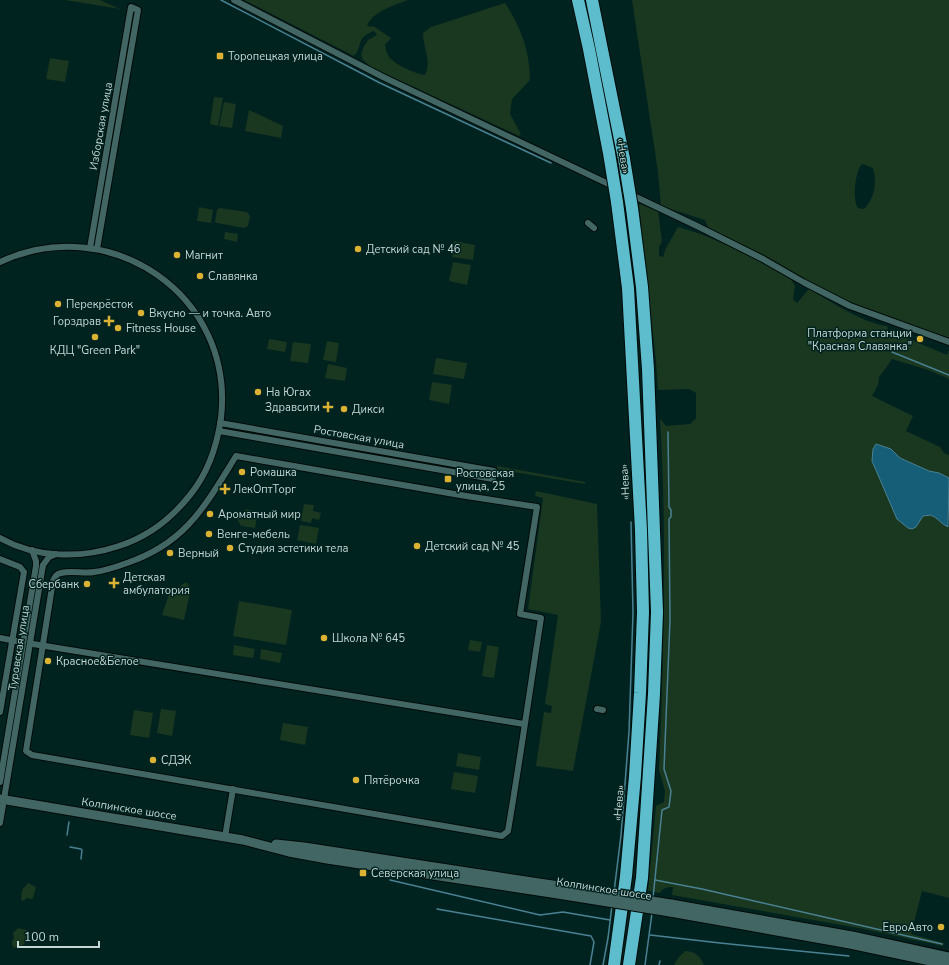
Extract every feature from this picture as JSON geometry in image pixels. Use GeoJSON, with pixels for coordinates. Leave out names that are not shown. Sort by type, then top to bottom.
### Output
{"type":"FeatureCollection","features":[{"type":"Feature","properties":{"kind":"highway","name":"«Нева»"},"geometry":{"type":"LineString","coordinates":[[578,0],[589,49],[617,202],[628,296],[641,530],[643,612],[635,776],[626,876],[614,965]]}},
{"type":"Feature","properties":{"kind":"highway","name":"«Нева»"},"geometry":{"type":"LineString","coordinates":[[592,0],[624,159],[632,208],[642,287],[648,369],[657,612],[654,694],[642,878],[629,965]]}},
{"type":"Feature","properties":{"kind":"main road","name":"Колпинское шоссе"},"geometry":{"type":"LineString","coordinates":[[2,800],[255,842],[289,852],[327,859],[558,890],[852,936],[949,957]]}},
{"type":"Feature","properties":{"kind":"main road","name":"Колпинское шоссе"},"geometry":{"type":"LineString","coordinates":[[671,908],[949,965]]}},
{"type":"Feature","properties":{"kind":"street"},"geometry":{"type":"LineString","coordinates":[[234,0],[383,77],[702,228],[850,306],[949,342]]}},
{"type":"Feature","properties":{"kind":"street","name":"Изборская улица"},"geometry":{"type":"LineString","coordinates":[[90,248],[131,7],[138,10],[97,249]]}},
{"type":"Feature","properties":{"kind":"street"},"geometry":{"type":"LineString","coordinates":[[588,223],[594,228]]}},
{"type":"Feature","properties":{"kind":"street"},"geometry":{"type":"LineString","coordinates":[[0,262],[22,253],[49,248],[76,246],[116,254],[151,270],[180,294],[192,309],[206,332],[217,362],[222,399],[219,431],[210,462],[202,476],[183,503],[163,522],[144,535],[112,548],[84,554],[56,554],[32,550],[0,538]]}},
{"type":"Feature","properties":{"kind":"street","name":"Ростовская улица"},"geometry":{"type":"LineString","coordinates":[[219,431],[493,479],[494,471],[220,423]]}},
{"type":"Feature","properties":{"kind":"street"},"geometry":{"type":"LineString","coordinates":[[236,456],[537,507],[520,614],[542,618],[524,724],[522,747],[508,831],[502,836],[32,755],[26,751],[42,645],[53,581],[56,575],[61,573],[94,572],[111,568],[150,554],[163,546],[185,529],[199,513],[236,456]]}},
{"type":"Feature","properties":{"kind":"street","name":"Туровская улица"},"geometry":{"type":"LineString","coordinates":[[0,782],[36,566],[36,561],[32,550]]}},
{"type":"Feature","properties":{"kind":"street","name":"Туровская улица"},"geometry":{"type":"LineString","coordinates":[[0,823],[2,800],[43,565],[49,557],[56,554]]}},
{"type":"Feature","properties":{"kind":"street"},"geometry":{"type":"LineString","coordinates":[[0,559],[20,567],[24,572],[14,640],[0,712]]}},
{"type":"Feature","properties":{"kind":"street"},"geometry":{"type":"LineString","coordinates":[[0,638],[14,640]]}},
{"type":"Feature","properties":{"kind":"street"},"geometry":{"type":"LineString","coordinates":[[34,644],[524,724]]}},
{"type":"Feature","properties":{"kind":"street"},"geometry":{"type":"LineString","coordinates":[[224,837],[233,789]]}},
{"type":"Feature","properties":{"kind":"green space"},"geometry":{"type":"Polygon","coordinates":[[[65,0],[100,0],[120,9],[65,0]]]}},
{"type":"Feature","properties":{"kind":"green space"},"geometry":{"type":"Polygon","coordinates":[[[244,0],[408,0],[375,15],[367,25],[370,27],[373,26],[391,38],[385,45],[387,54],[394,62],[410,71],[425,75],[428,64],[423,33],[431,27],[505,3],[516,21],[524,40],[530,70],[530,80],[512,99],[510,114],[521,134],[519,136],[371,67],[363,60],[361,54],[368,40],[377,35],[374,31],[363,37],[354,56],[244,0]]]}},
{"type":"Feature","properties":{"kind":"green space"},"geometry":{"type":"Polygon","coordinates":[[[632,0],[949,0],[949,338],[849,303],[708,227],[705,220],[661,206],[658,172],[632,0]],[[862,164],[858,173],[855,186],[855,198],[858,208],[864,209],[868,205],[873,195],[875,179],[873,168],[862,164]]]}},
{"type":"Feature","properties":{"kind":"green space"},"geometry":{"type":"Polygon","coordinates":[[[50,58],[69,61],[65,82],[46,79],[50,58]]]}},
{"type":"Feature","properties":{"kind":"green space"},"geometry":{"type":"Polygon","coordinates":[[[214,97],[223,98],[218,126],[210,124],[214,97]]]}},
{"type":"Feature","properties":{"kind":"green space"},"geometry":{"type":"Polygon","coordinates":[[[224,102],[236,104],[232,128],[219,126],[224,102]]]}},
{"type":"Feature","properties":{"kind":"green space"},"geometry":{"type":"Polygon","coordinates":[[[249,110],[283,126],[281,138],[245,131],[249,110]]]}},
{"type":"Feature","properties":{"kind":"green space"},"geometry":{"type":"Polygon","coordinates":[[[639,204],[658,211],[662,242],[659,247],[659,256],[663,257],[666,248],[678,227],[722,243],[791,279],[795,286],[793,299],[797,303],[809,289],[858,317],[887,326],[889,332],[895,333],[947,355],[949,350],[949,379],[928,370],[892,359],[879,377],[878,385],[872,396],[913,416],[906,431],[940,447],[944,453],[949,455],[949,478],[900,458],[891,449],[873,449],[872,461],[884,486],[916,527],[923,516],[931,515],[949,526],[949,898],[922,891],[911,934],[944,943],[943,946],[864,929],[672,895],[673,887],[664,889],[660,893],[648,891],[656,806],[664,802],[665,791],[659,770],[664,594],[664,507],[660,419],[666,426],[690,424],[696,418],[696,393],[689,389],[658,390],[639,204]]]}},
{"type":"Feature","properties":{"kind":"green space"},"geometry":{"type":"Polygon","coordinates":[[[199,207],[213,210],[211,223],[197,221],[199,207]]]}},
{"type":"Feature","properties":{"kind":"green space"},"geometry":{"type":"Polygon","coordinates":[[[219,208],[247,212],[250,216],[248,226],[244,228],[215,222],[217,210],[219,208]]]}},
{"type":"Feature","properties":{"kind":"green space"},"geometry":{"type":"Polygon","coordinates":[[[225,232],[238,234],[237,242],[224,239],[225,232]]]}},
{"type":"Feature","properties":{"kind":"green space"},"geometry":{"type":"Polygon","coordinates":[[[454,241],[475,245],[473,260],[452,257],[454,241]]]}},
{"type":"Feature","properties":{"kind":"green space"},"geometry":{"type":"Polygon","coordinates":[[[453,262],[471,265],[467,285],[449,281],[453,262]]]}},
{"type":"Feature","properties":{"kind":"green space"},"geometry":{"type":"Polygon","coordinates":[[[269,339],[287,342],[285,352],[267,349],[269,339]]]}},
{"type":"Feature","properties":{"kind":"green space"},"geometry":{"type":"Polygon","coordinates":[[[327,341],[339,343],[336,362],[323,360],[327,341]]]}},
{"type":"Feature","properties":{"kind":"green space"},"geometry":{"type":"Polygon","coordinates":[[[293,342],[311,344],[308,363],[290,361],[293,342]]]}},
{"type":"Feature","properties":{"kind":"green space"},"geometry":{"type":"Polygon","coordinates":[[[436,358],[467,363],[464,379],[433,374],[436,358]]]}},
{"type":"Feature","properties":{"kind":"green space"},"geometry":{"type":"Polygon","coordinates":[[[328,364],[347,368],[345,381],[325,378],[328,364]]]}},
{"type":"Feature","properties":{"kind":"green space"},"geometry":{"type":"Polygon","coordinates":[[[432,382],[452,385],[449,404],[429,400],[432,382]]]}},
{"type":"Feature","properties":{"kind":"green space"},"geometry":{"type":"Polygon","coordinates":[[[497,466],[585,482],[585,484],[497,469],[497,466]]]}},
{"type":"Feature","properties":{"kind":"green space"},"geometry":{"type":"Polygon","coordinates":[[[536,491],[597,504],[601,622],[573,771],[536,766],[544,712],[551,713],[552,706],[545,704],[558,615],[528,609],[543,498],[535,496],[536,491]]]}},
{"type":"Feature","properties":{"kind":"green space"},"geometry":{"type":"Polygon","coordinates":[[[304,504],[314,505],[313,511],[321,513],[319,520],[312,518],[311,523],[301,521],[304,504]]]}},
{"type":"Feature","properties":{"kind":"green space"},"geometry":{"type":"Polygon","coordinates":[[[246,509],[258,512],[255,528],[241,526],[237,519],[246,509]]]}},
{"type":"Feature","properties":{"kind":"green space"},"geometry":{"type":"Polygon","coordinates":[[[300,525],[319,528],[316,544],[297,540],[300,525]]]}},
{"type":"Feature","properties":{"kind":"green space"},"geometry":{"type":"Polygon","coordinates":[[[186,582],[191,588],[184,620],[162,615],[169,594],[186,582]]]}},
{"type":"Feature","properties":{"kind":"green space"},"geometry":{"type":"Polygon","coordinates":[[[239,601],[292,610],[286,645],[233,636],[239,601]]]}},
{"type":"Feature","properties":{"kind":"green space"},"geometry":{"type":"Polygon","coordinates":[[[470,640],[482,642],[480,652],[468,650],[470,640]]]}},
{"type":"Feature","properties":{"kind":"green space"},"geometry":{"type":"Polygon","coordinates":[[[234,645],[255,649],[253,658],[233,655],[234,645]]]}},
{"type":"Feature","properties":{"kind":"green space"},"geometry":{"type":"Polygon","coordinates":[[[487,645],[499,647],[494,678],[482,676],[487,645]]]}},
{"type":"Feature","properties":{"kind":"green space"},"geometry":{"type":"Polygon","coordinates":[[[261,649],[282,653],[280,663],[260,659],[261,649]]]}},
{"type":"Feature","properties":{"kind":"green space"},"geometry":{"type":"Polygon","coordinates":[[[161,709],[176,711],[172,736],[157,733],[161,709]]]}},
{"type":"Feature","properties":{"kind":"green space"},"geometry":{"type":"Polygon","coordinates":[[[134,710],[153,713],[149,738],[130,735],[134,710]]]}},
{"type":"Feature","properties":{"kind":"green space"},"geometry":{"type":"Polygon","coordinates":[[[283,723],[308,727],[305,745],[280,740],[283,723]]]}},
{"type":"Feature","properties":{"kind":"green space"},"geometry":{"type":"Polygon","coordinates":[[[458,753],[481,757],[479,770],[456,766],[458,753]]]}},
{"type":"Feature","properties":{"kind":"green space"},"geometry":{"type":"Polygon","coordinates":[[[454,772],[478,776],[475,793],[451,789],[454,772]]]}},
{"type":"Feature","properties":{"kind":"green space"},"geometry":{"type":"Polygon","coordinates":[[[28,883],[36,887],[33,898],[27,898],[23,901],[21,900],[22,890],[28,883]]]}},
{"type":"Feature","properties":{"kind":"green space"},"geometry":{"type":"Polygon","coordinates":[[[18,928],[27,930],[28,940],[23,945],[14,948],[12,945],[12,941],[14,939],[13,933],[18,928]]]}},
{"type":"Feature","properties":{"kind":"green space"},"geometry":{"type":"Polygon","coordinates":[[[685,951],[692,952],[697,955],[704,965],[674,965],[685,951]]]}},
{"type":"Feature","properties":{"kind":"water"},"geometry":{"type":"Polygon","coordinates":[[[876,444],[891,449],[900,458],[949,478],[948,527],[931,515],[923,516],[916,527],[912,529],[908,528],[897,519],[872,461],[873,449],[876,444]]]}},
{"type":"Feature","properties":{"kind":"waterway"},"geometry":{"type":"LineString","coordinates":[[221,0],[380,83],[551,163]]}},
{"type":"Feature","properties":{"kind":"waterway"},"geometry":{"type":"LineString","coordinates":[[892,352],[949,375]]}},
{"type":"Feature","properties":{"kind":"waterway"},"geometry":{"type":"LineString","coordinates":[[653,898],[662,810],[669,807],[671,791],[664,769],[670,620],[669,519],[671,517],[671,510],[669,507],[668,432]]}},
{"type":"Feature","properties":{"kind":"waterway"},"geometry":{"type":"LineString","coordinates":[[614,892],[621,835],[629,732],[633,613],[631,522]]}},
{"type":"Feature","properties":{"kind":"waterway"},"geometry":{"type":"LineString","coordinates":[[67,835],[69,822]]}},
{"type":"Feature","properties":{"kind":"waterway"},"geometry":{"type":"LineString","coordinates":[[70,847],[82,850],[81,859]]}},
{"type":"Feature","properties":{"kind":"waterway"},"geometry":{"type":"LineString","coordinates":[[390,880],[540,915],[563,912],[610,920]]}},
{"type":"Feature","properties":{"kind":"waterway"},"geometry":{"type":"LineString","coordinates":[[655,880],[702,889],[942,944]]}},
{"type":"Feature","properties":{"kind":"waterway"},"geometry":{"type":"LineString","coordinates":[[603,965],[612,905]]}},
{"type":"Feature","properties":{"kind":"waterway"},"geometry":{"type":"LineString","coordinates":[[437,909],[591,936],[594,942],[590,965]]}},
{"type":"Feature","properties":{"kind":"waterway"},"geometry":{"type":"LineString","coordinates":[[645,965],[652,913]]}},
{"type":"Feature","properties":{"kind":"waterway"},"geometry":{"type":"LineString","coordinates":[[650,935],[849,956]]}},
{"type":"Feature","properties":{"kind":"waterway"},"geometry":{"type":"LineString","coordinates":[[659,965],[660,961]]}},
{"type":"Feature","properties":{"kind":"place","name":"Торопецкая улица"},"geometry":{"type":"Point","coordinates":[220,56]}},
{"type":"Feature","properties":{"kind":"place","name":"Детский сад № 46"},"geometry":{"type":"Point","coordinates":[358,249]}},
{"type":"Feature","properties":{"kind":"place","name":"Магнит"},"geometry":{"type":"Point","coordinates":[177,255]}},
{"type":"Feature","properties":{"kind":"place","name":"Славянка"},"geometry":{"type":"Point","coordinates":[200,276]}},
{"type":"Feature","properties":{"kind":"place","name":"Перекрёсток"},"geometry":{"type":"Point","coordinates":[58,304]}},
{"type":"Feature","properties":{"kind":"place","name":"Вкусно — и точка. Авто"},"geometry":{"type":"Point","coordinates":[141,313]}},
{"type":"Feature","properties":{"kind":"place","name":"Горздрав"},"geometry":{"type":"Point","coordinates":[109,321]}},
{"type":"Feature","properties":{"kind":"place","name":"Fitness House"},"geometry":{"type":"Point","coordinates":[118,328]}},
{"type":"Feature","properties":{"kind":"place","name":"КДЦ \"Green Park\""},"geometry":{"type":"Point","coordinates":[95,337]}},
{"type":"Feature","properties":{"kind":"place","name":"Платформа станции \"Красная Славянка\""},"geometry":{"type":"Point","coordinates":[920,339]}},
{"type":"Feature","properties":{"kind":"place","name":"На Югах"},"geometry":{"type":"Point","coordinates":[258,392]}},
{"type":"Feature","properties":{"kind":"place","name":"Здравсити"},"geometry":{"type":"Point","coordinates":[328,407]}},
{"type":"Feature","properties":{"kind":"place","name":"Дикси"},"geometry":{"type":"Point","coordinates":[344,409]}},
{"type":"Feature","properties":{"kind":"place","name":"Ромашка"},"geometry":{"type":"Point","coordinates":[242,472]}},
{"type":"Feature","properties":{"kind":"place","name":"Ростовская улица, 25"},"geometry":{"type":"Point","coordinates":[448,479]}},
{"type":"Feature","properties":{"kind":"place","name":"ЛекОптТорг"},"geometry":{"type":"Point","coordinates":[225,489]}},
{"type":"Feature","properties":{"kind":"place","name":"Ароматный мир"},"geometry":{"type":"Point","coordinates":[210,514]}},
{"type":"Feature","properties":{"kind":"place","name":"Венге-мебель"},"geometry":{"type":"Point","coordinates":[209,534]}},
{"type":"Feature","properties":{"kind":"place","name":"Детский сад № 45"},"geometry":{"type":"Point","coordinates":[417,546]}},
{"type":"Feature","properties":{"kind":"place","name":"Студия эстетики тела"},"geometry":{"type":"Point","coordinates":[230,548]}},
{"type":"Feature","properties":{"kind":"place","name":"Верный"},"geometry":{"type":"Point","coordinates":[170,553]}},
{"type":"Feature","properties":{"kind":"place","name":"Детская амбулатория"},"geometry":{"type":"Point","coordinates":[114,583]}},
{"type":"Feature","properties":{"kind":"place","name":"Сбербанк"},"geometry":{"type":"Point","coordinates":[87,584]}},
{"type":"Feature","properties":{"kind":"place","name":"Школа № 645"},"geometry":{"type":"Point","coordinates":[324,638]}},
{"type":"Feature","properties":{"kind":"place","name":"Красное&Белое"},"geometry":{"type":"Point","coordinates":[48,661]}},
{"type":"Feature","properties":{"kind":"place","name":"СДЭК"},"geometry":{"type":"Point","coordinates":[153,760]}},
{"type":"Feature","properties":{"kind":"place","name":"Пятёрочка"},"geometry":{"type":"Point","coordinates":[356,780]}},
{"type":"Feature","properties":{"kind":"place","name":"Северская улица"},"geometry":{"type":"Point","coordinates":[363,873]}},
{"type":"Feature","properties":{"kind":"place","name":"ЕвроАвто"},"geometry":{"type":"Point","coordinates":[941,927]}}]}
